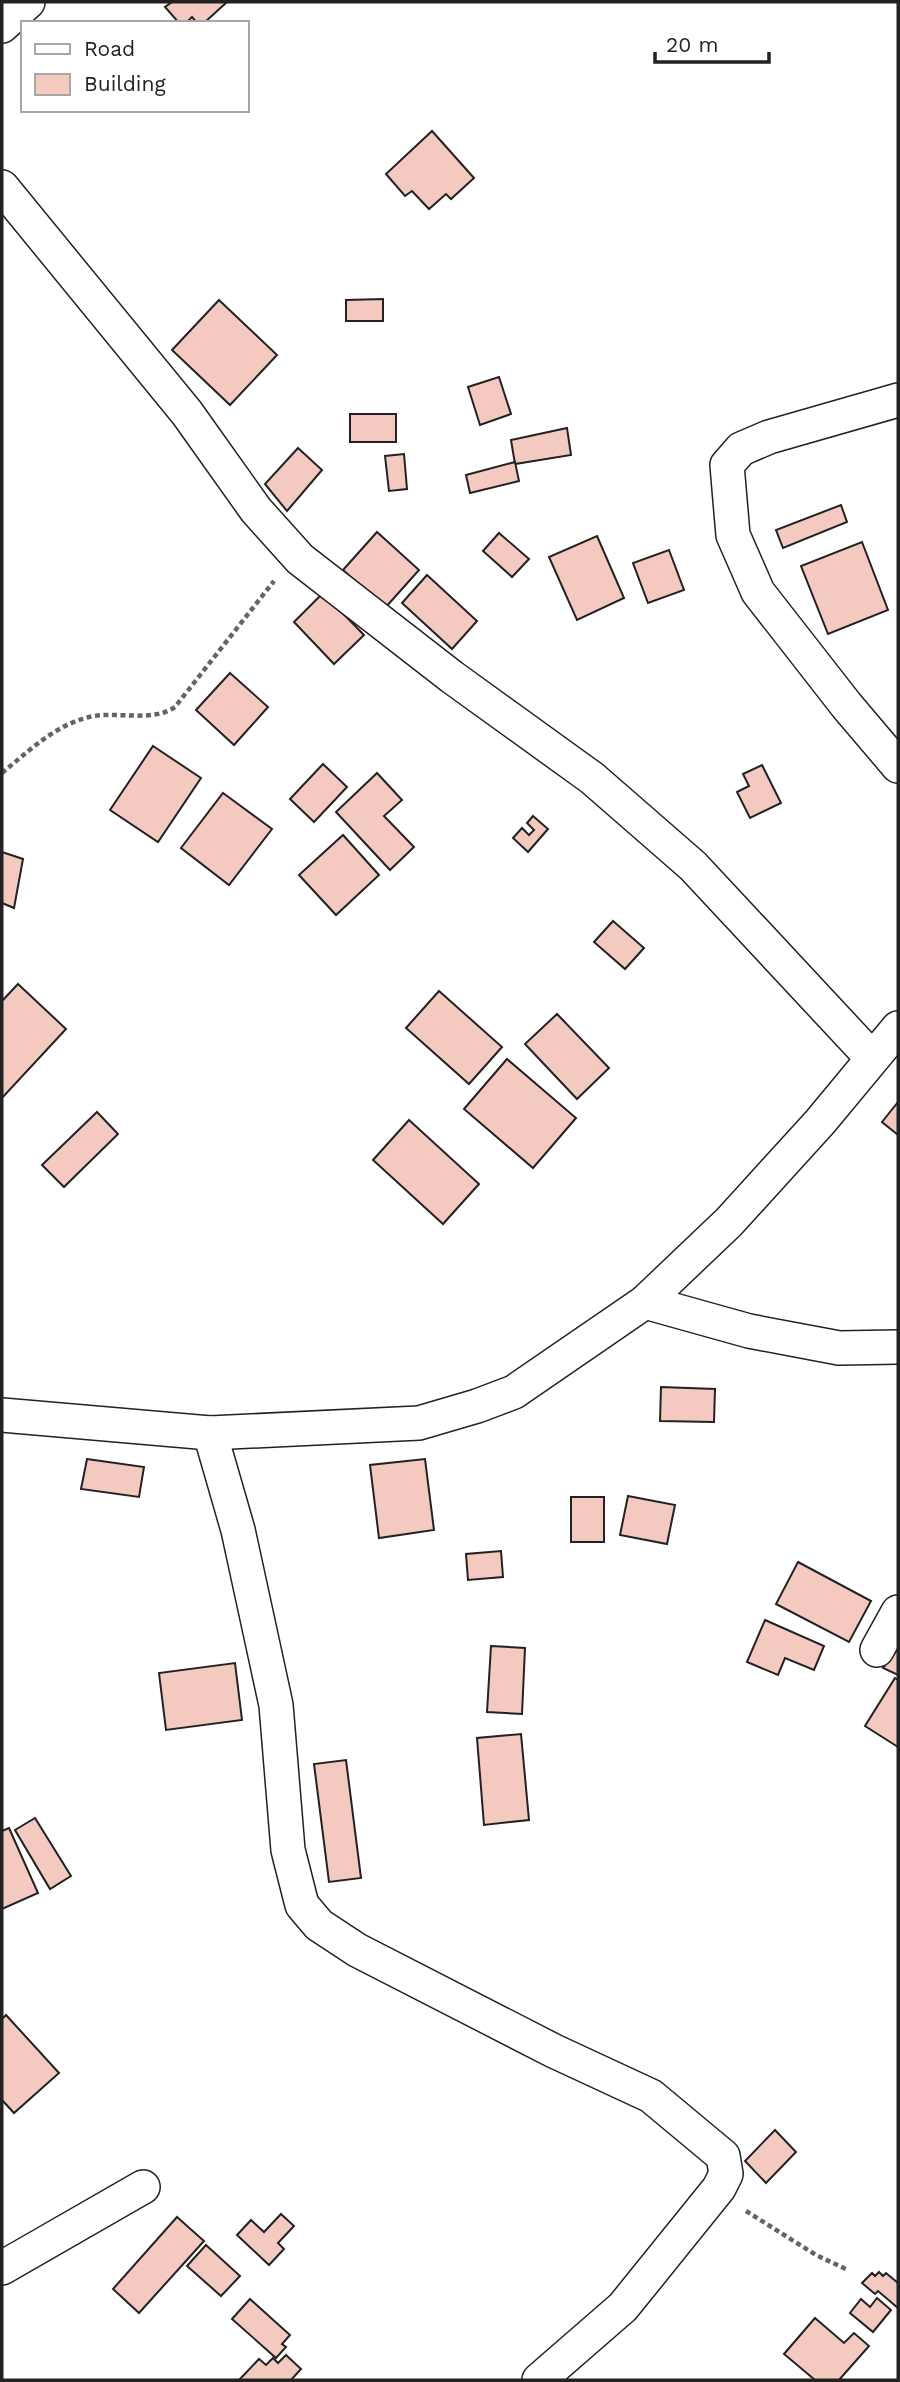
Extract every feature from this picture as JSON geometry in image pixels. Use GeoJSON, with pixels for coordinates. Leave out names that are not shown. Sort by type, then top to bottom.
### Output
{"type":"FeatureCollection","features":[{"type":"Feature","properties":{"kind":"street"},"geometry":{"type":"LineString","coordinates":[[2,26],[28,2]]}},
{"type":"Feature","properties":{"kind":"street"},"geometry":{"type":"LineString","coordinates":[[2,187],[187,413],[256,510],[296,553],[452,677],[593,778],[693,866],[872,1058]]}},
{"type":"Feature","properties":{"kind":"street"},"geometry":{"type":"LineString","coordinates":[[898,400],[769,437],[741,449],[727,465],[733,535],[758,592],[847,706],[898,766]]}},
{"type":"Feature","properties":{"kind":"street"},"geometry":{"type":"LineString","coordinates":[[2,1415],[210,1433],[419,1423],[514,1392],[645,1302],[729,1222],[820,1122],[898,1028]]}},
{"type":"Feature","properties":{"kind":"street"},"geometry":{"type":"LineString","coordinates":[[645,1302],[749,1331],[839,1348],[898,1347]]}},
{"type":"Feature","properties":{"kind":"street"},"geometry":{"type":"LineString","coordinates":[[210,1433],[238,1530],[276,1705],[288,1850],[302,1905],[318,1925],[357,1950],[554,2051],[650,2095],[723,2157],[726,2174],[715,2194],[623,2307],[539,2380]]}},
{"type":"Feature","properties":{"kind":"street"},"geometry":{"type":"LineString","coordinates":[[877,1650],[898,1612]]}},
{"type":"Feature","properties":{"kind":"street"},"geometry":{"type":"LineString","coordinates":[[2,2268],[143,2187]]}},
{"type":"Feature","properties":{"kind":"path"},"geometry":{"type":"LineString","coordinates":[[2,773],[50,734],[69,723],[95,716],[161,714],[175,707],[296,553]]}},
{"type":"Feature","properties":{"kind":"path"},"geometry":{"type":"LineString","coordinates":[[715,2194],[816,2255],[848,2270]]}},
{"type":"Feature","properties":{"kind":"building"},"geometry":{"type":"Polygon","coordinates":[[[172,2],[227,2],[206,21],[195,21],[192,17],[188,21],[177,21],[165,7],[172,2]]]}},
{"type":"Feature","properties":{"kind":"building"},"geometry":{"type":"Polygon","coordinates":[[[432,131],[474,178],[451,199],[446,194],[429,209],[412,191],[405,196],[386,174],[432,131]]]}},
{"type":"Feature","properties":{"kind":"building"},"geometry":{"type":"Polygon","coordinates":[[[383,299],[383,321],[346,321],[346,300],[383,299]]]}},
{"type":"Feature","properties":{"kind":"building"},"geometry":{"type":"Polygon","coordinates":[[[219,300],[277,355],[230,405],[172,350],[219,300]]]}},
{"type":"Feature","properties":{"kind":"building"},"geometry":{"type":"Polygon","coordinates":[[[499,377],[511,414],[480,425],[468,387],[499,377]]]}},
{"type":"Feature","properties":{"kind":"building"},"geometry":{"type":"Polygon","coordinates":[[[350,414],[396,414],[396,442],[350,442],[350,414]]]}},
{"type":"Feature","properties":{"kind":"building"},"geometry":{"type":"Polygon","coordinates":[[[567,428],[571,455],[515,464],[511,440],[567,428]]]}},
{"type":"Feature","properties":{"kind":"building"},"geometry":{"type":"Polygon","coordinates":[[[298,448],[322,470],[287,511],[265,484],[298,448]]]}},
{"type":"Feature","properties":{"kind":"building"},"geometry":{"type":"Polygon","coordinates":[[[404,454],[407,489],[389,491],[385,456],[404,454]]]}},
{"type":"Feature","properties":{"kind":"building"},"geometry":{"type":"Polygon","coordinates":[[[515,462],[519,481],[470,493],[466,475],[515,462]]]}},
{"type":"Feature","properties":{"kind":"building"},"geometry":{"type":"Polygon","coordinates":[[[841,505],[847,522],[783,548],[776,530],[841,505]]]}},
{"type":"Feature","properties":{"kind":"building"},"geometry":{"type":"Polygon","coordinates":[[[377,532],[419,570],[385,608],[343,570],[377,532]]]}},
{"type":"Feature","properties":{"kind":"building"},"geometry":{"type":"Polygon","coordinates":[[[499,533],[529,559],[512,577],[483,551],[499,533]]]}},
{"type":"Feature","properties":{"kind":"building"},"geometry":{"type":"Polygon","coordinates":[[[597,536],[624,598],[577,620],[549,557],[597,536]]]}},
{"type":"Feature","properties":{"kind":"building"},"geometry":{"type":"Polygon","coordinates":[[[862,542],[888,610],[828,634],[801,566],[862,542]]]}},
{"type":"Feature","properties":{"kind":"building"},"geometry":{"type":"Polygon","coordinates":[[[669,550],[684,590],[648,603],[633,563],[669,550]]]}},
{"type":"Feature","properties":{"kind":"building"},"geometry":{"type":"Polygon","coordinates":[[[427,575],[477,621],[452,649],[402,603],[427,575]]]}},
{"type":"Feature","properties":{"kind":"building"},"geometry":{"type":"Polygon","coordinates":[[[323,593],[364,635],[334,664],[294,622],[323,593]]]}},
{"type":"Feature","properties":{"kind":"building"},"geometry":{"type":"Polygon","coordinates":[[[230,673],[268,707],[234,745],[196,710],[230,673]]]}},
{"type":"Feature","properties":{"kind":"building"},"geometry":{"type":"Polygon","coordinates":[[[153,746],[201,778],[158,842],[110,810],[153,746]]]}},
{"type":"Feature","properties":{"kind":"building"},"geometry":{"type":"Polygon","coordinates":[[[323,764],[347,787],[314,822],[290,799],[323,764]]]}},
{"type":"Feature","properties":{"kind":"building"},"geometry":{"type":"Polygon","coordinates":[[[762,765],[781,803],[750,818],[737,792],[749,786],[743,774],[762,765]]]}},
{"type":"Feature","properties":{"kind":"building"},"geometry":{"type":"Polygon","coordinates":[[[377,773],[402,800],[384,816],[414,847],[390,870],[336,812],[377,773]]]}},
{"type":"Feature","properties":{"kind":"building"},"geometry":{"type":"Polygon","coordinates":[[[223,793],[272,829],[229,885],[181,848],[223,793]]]}},
{"type":"Feature","properties":{"kind":"building"},"geometry":{"type":"Polygon","coordinates":[[[533,816],[548,829],[528,852],[513,838],[522,828],[529,835],[534,830],[527,823],[533,816]]]}},
{"type":"Feature","properties":{"kind":"building"},"geometry":{"type":"Polygon","coordinates":[[[343,835],[379,875],[336,915],[299,875],[343,835]]]}},
{"type":"Feature","properties":{"kind":"building"},"geometry":{"type":"Polygon","coordinates":[[[2,852],[23,859],[14,908],[2,903],[2,852]]]}},
{"type":"Feature","properties":{"kind":"building"},"geometry":{"type":"Polygon","coordinates":[[[613,921],[644,948],[625,969],[594,942],[613,921]]]}},
{"type":"Feature","properties":{"kind":"building"},"geometry":{"type":"Polygon","coordinates":[[[18,984],[66,1029],[2,1098],[2,1001],[18,984]]]}},
{"type":"Feature","properties":{"kind":"building"},"geometry":{"type":"Polygon","coordinates":[[[439,991],[502,1047],[469,1084],[406,1028],[439,991]]]}},
{"type":"Feature","properties":{"kind":"building"},"geometry":{"type":"Polygon","coordinates":[[[557,1014],[609,1068],[577,1099],[525,1044],[557,1014]]]}},
{"type":"Feature","properties":{"kind":"building"},"geometry":{"type":"Polygon","coordinates":[[[507,1059],[576,1118],[533,1168],[464,1109],[507,1059]]]}},
{"type":"Feature","properties":{"kind":"building"},"geometry":{"type":"Polygon","coordinates":[[[898,1102],[898,1135],[882,1122],[898,1102]]]}},
{"type":"Feature","properties":{"kind":"building"},"geometry":{"type":"Polygon","coordinates":[[[97,1112],[118,1134],[64,1187],[42,1165],[97,1112]]]}},
{"type":"Feature","properties":{"kind":"building"},"geometry":{"type":"Polygon","coordinates":[[[409,1120],[479,1184],[443,1224],[373,1160],[409,1120]]]}},
{"type":"Feature","properties":{"kind":"building"},"geometry":{"type":"Polygon","coordinates":[[[661,1387],[715,1389],[714,1422],[660,1421],[661,1387]]]}},
{"type":"Feature","properties":{"kind":"building"},"geometry":{"type":"Polygon","coordinates":[[[87,1459],[144,1467],[139,1497],[81,1489],[87,1459]]]}},
{"type":"Feature","properties":{"kind":"building"},"geometry":{"type":"Polygon","coordinates":[[[425,1459],[434,1530],[379,1538],[370,1465],[425,1459]]]}},
{"type":"Feature","properties":{"kind":"building"},"geometry":{"type":"Polygon","coordinates":[[[628,1496],[675,1505],[667,1544],[620,1535],[628,1496]]]}},
{"type":"Feature","properties":{"kind":"building"},"geometry":{"type":"Polygon","coordinates":[[[571,1497],[604,1497],[604,1542],[571,1542],[571,1497]]]}},
{"type":"Feature","properties":{"kind":"building"},"geometry":{"type":"Polygon","coordinates":[[[501,1551],[503,1577],[468,1580],[466,1554],[501,1551]]]}},
{"type":"Feature","properties":{"kind":"building"},"geometry":{"type":"Polygon","coordinates":[[[798,1562],[871,1601],[849,1642],[776,1604],[798,1562]]]}},
{"type":"Feature","properties":{"kind":"building"},"geometry":{"type":"Polygon","coordinates":[[[765,1620],[824,1646],[814,1670],[785,1658],[778,1675],[747,1662],[765,1620]]]}},
{"type":"Feature","properties":{"kind":"building"},"geometry":{"type":"Polygon","coordinates":[[[491,1646],[525,1648],[522,1714],[487,1712],[491,1646]]]}},
{"type":"Feature","properties":{"kind":"building"},"geometry":{"type":"Polygon","coordinates":[[[898,1649],[898,1675],[883,1668],[898,1649]]]}},
{"type":"Feature","properties":{"kind":"building"},"geometry":{"type":"Polygon","coordinates":[[[235,1663],[242,1720],[166,1730],[159,1673],[235,1663]]]}},
{"type":"Feature","properties":{"kind":"building"},"geometry":{"type":"Polygon","coordinates":[[[895,1678],[898,1680],[898,1747],[865,1726],[895,1678]]]}},
{"type":"Feature","properties":{"kind":"building"},"geometry":{"type":"Polygon","coordinates":[[[521,1734],[529,1820],[484,1825],[477,1738],[521,1734]]]}},
{"type":"Feature","properties":{"kind":"building"},"geometry":{"type":"Polygon","coordinates":[[[346,1760],[361,1878],[329,1882],[314,1764],[346,1760]]]}},
{"type":"Feature","properties":{"kind":"building"},"geometry":{"type":"Polygon","coordinates":[[[35,1818],[71,1876],[50,1889],[15,1830],[35,1818]]]}},
{"type":"Feature","properties":{"kind":"building"},"geometry":{"type":"Polygon","coordinates":[[[9,1828],[38,1893],[2,1909],[2,1831],[9,1828]]]}},
{"type":"Feature","properties":{"kind":"building"},"geometry":{"type":"Polygon","coordinates":[[[6,2015],[59,2073],[14,2113],[2,2100],[2,2019],[6,2015]]]}},
{"type":"Feature","properties":{"kind":"building"},"geometry":{"type":"Polygon","coordinates":[[[775,2130],[796,2152],[766,2183],[745,2161],[775,2130]]]}},
{"type":"Feature","properties":{"kind":"building"},"geometry":{"type":"Polygon","coordinates":[[[281,2214],[294,2226],[278,2243],[284,2249],[269,2265],[237,2235],[251,2220],[264,2232],[281,2214]]]}},
{"type":"Feature","properties":{"kind":"building"},"geometry":{"type":"Polygon","coordinates":[[[177,2217],[204,2241],[139,2313],[113,2289],[177,2217]]]}},
{"type":"Feature","properties":{"kind":"building"},"geometry":{"type":"Polygon","coordinates":[[[206,2245],[240,2276],[221,2296],[187,2266],[206,2245]]]}},
{"type":"Feature","properties":{"kind":"building"},"geometry":{"type":"Polygon","coordinates":[[[879,2272],[883,2276],[886,2273],[898,2283],[898,2308],[878,2291],[875,2294],[862,2283],[872,2273],[875,2276],[879,2272]]]}},
{"type":"Feature","properties":{"kind":"building"},"geometry":{"type":"Polygon","coordinates":[[[877,2298],[891,2310],[873,2332],[850,2313],[861,2299],[870,2307],[877,2298]]]}},
{"type":"Feature","properties":{"kind":"building"},"geometry":{"type":"Polygon","coordinates":[[[250,2299],[290,2335],[282,2344],[286,2347],[276,2358],[232,2319],[250,2299]]]}},
{"type":"Feature","properties":{"kind":"building"},"geometry":{"type":"Polygon","coordinates":[[[815,2318],[844,2343],[854,2333],[869,2346],[839,2380],[815,2380],[784,2354],[815,2318]]]}},
{"type":"Feature","properties":{"kind":"building"},"geometry":{"type":"Polygon","coordinates":[[[286,2355],[301,2369],[291,2380],[239,2380],[259,2359],[266,2365],[273,2358],[278,2363],[286,2355]]]}}]}
